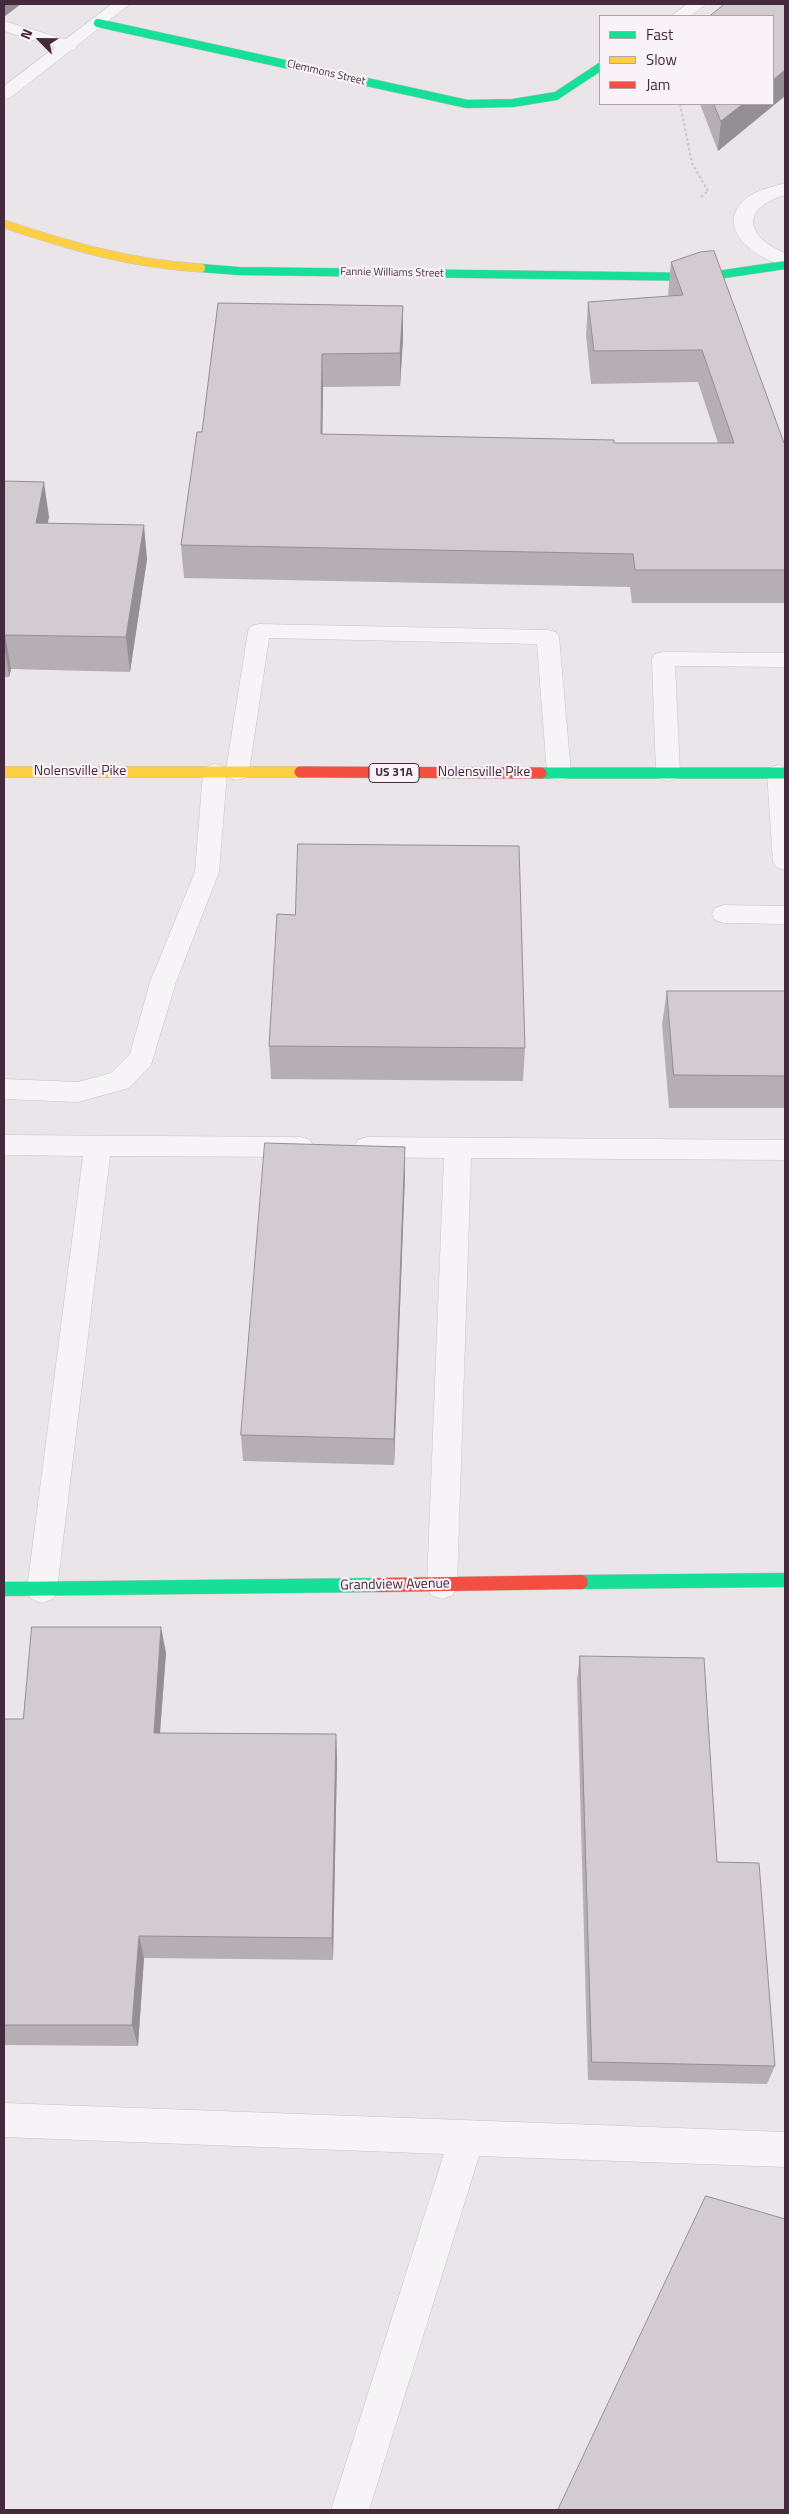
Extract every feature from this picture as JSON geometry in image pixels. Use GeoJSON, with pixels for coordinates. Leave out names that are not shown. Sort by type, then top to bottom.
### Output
{"type":"FeatureCollection","features":[{"type":"Feature","properties":{"kind":"street"},"geometry":{"type":"LineString","coordinates":[[4,94],[122,4]]}},
{"type":"Feature","properties":{"kind":"street"},"geometry":{"type":"LineString","coordinates":[[681,15],[698,4]]}},
{"type":"Feature","properties":{"kind":"street","name":"Clemmons Street"},"geometry":{"type":"LineString","coordinates":[[98,23],[467,104],[513,104],[556,96],[599,68]]}},
{"type":"Feature","properties":{"kind":"street"},"geometry":{"type":"LineString","coordinates":[[4,26],[68,46]]}},
{"type":"Feature","properties":{"kind":"street"},"geometry":{"type":"LineString","coordinates":[[785,189],[757,199],[746,210],[742,222],[746,234],[757,246],[785,260]]}},
{"type":"Feature","properties":{"kind":"street","name":"Fannie Williams Street"},"geometry":{"type":"LineString","coordinates":[[4,224],[79,249],[168,266],[238,271],[704,278],[785,265]]}},
{"type":"Feature","properties":{"kind":"street"},"geometry":{"type":"LineString","coordinates":[[4,1089],[78,1092],[120,1081],[142,1058],[164,982],[206,872],[226,772],[259,631],[548,637],[559,773]]}},
{"type":"Feature","properties":{"kind":"street"},"geometry":{"type":"LineString","coordinates":[[668,773],[663,659],[785,660]]}},
{"type":"Feature","properties":{"kind":"street","name":"Nolensville Pike"},"geometry":{"type":"LineString","coordinates":[[4,772],[782,773]]}},
{"type":"Feature","properties":{"kind":"street"},"geometry":{"type":"LineString","coordinates":[[782,773],[785,861]]}},
{"type":"Feature","properties":{"kind":"street"},"geometry":{"type":"LineString","coordinates":[[724,914],[785,915]]}},
{"type":"Feature","properties":{"kind":"street"},"geometry":{"type":"LineString","coordinates":[[4,1146],[785,1150]]}},
{"type":"Feature","properties":{"kind":"street"},"geometry":{"type":"LineString","coordinates":[[42,1589],[98,1146]]}},
{"type":"Feature","properties":{"kind":"street"},"geometry":{"type":"LineString","coordinates":[[442,1585],[458,1148]]}},
{"type":"Feature","properties":{"kind":"street","name":"Grandview Avenue"},"geometry":{"type":"LineString","coordinates":[[4,1590],[785,1580]]}},
{"type":"Feature","properties":{"kind":"street"},"geometry":{"type":"LineString","coordinates":[[4,2120],[785,2150]]}},
{"type":"Feature","properties":{"kind":"street"},"geometry":{"type":"LineString","coordinates":[[350,2510],[467,2138]]}},
{"type":"Feature","properties":{"kind":"path"},"geometry":{"type":"LineString","coordinates":[[680,105],[692,164],[708,191]]}},
{"type":"Feature","properties":{"kind":"building"},"geometry":{"type":"Polygon","coordinates":[[[725,4],[785,4],[785,70],[774,79],[774,15],[711,15],[725,4]]]}},
{"type":"Feature","properties":{"kind":"building"},"geometry":{"type":"Polygon","coordinates":[[[714,105],[742,105],[721,121],[714,105]]]}},
{"type":"Feature","properties":{"kind":"building"},"geometry":{"type":"Polygon","coordinates":[[[714,251],[785,443],[785,570],[635,570],[633,554],[181,545],[197,432],[202,432],[218,303],[403,306],[400,353],[322,354],[321,434],[614,440],[614,443],[734,443],[702,350],[594,351],[588,302],[683,295],[671,262],[700,252],[714,251]]]}},
{"type":"Feature","properties":{"kind":"building"},"geometry":{"type":"Polygon","coordinates":[[[4,481],[44,482],[36,523],[144,525],[126,637],[5,635],[4,641],[4,481]]]}},
{"type":"Feature","properties":{"kind":"building"},"geometry":{"type":"Polygon","coordinates":[[[298,844],[519,846],[525,1048],[269,1046],[277,914],[295,915],[298,844]]]}},
{"type":"Feature","properties":{"kind":"building"},"geometry":{"type":"Polygon","coordinates":[[[667,991],[785,991],[785,1076],[674,1075],[667,991]]]}},
{"type":"Feature","properties":{"kind":"building"},"geometry":{"type":"Polygon","coordinates":[[[265,1143],[405,1147],[394,1439],[241,1435],[265,1143]]]}},
{"type":"Feature","properties":{"kind":"building"},"geometry":{"type":"Polygon","coordinates":[[[32,1627],[161,1627],[154,1733],[336,1734],[332,1938],[139,1936],[132,2025],[4,2025],[4,1719],[23,1719],[32,1627]]]}},
{"type":"Feature","properties":{"kind":"building"},"geometry":{"type":"Polygon","coordinates":[[[580,1656],[704,1658],[717,1862],[759,1863],[775,2066],[592,2062],[580,1656]]]}},
{"type":"Feature","properties":{"kind":"building"},"geometry":{"type":"Polygon","coordinates":[[[706,2196],[785,2219],[785,2510],[558,2510],[706,2196]]]}},
{"type":"Feature","properties":{"kind":"traffic: fast"},"geometry":{"type":"LineString","coordinates":[[98,23],[467,104],[513,103],[556,96],[599,68]]}},
{"type":"Feature","properties":{"kind":"traffic: fast"},"geometry":{"type":"LineString","coordinates":[[201,268],[238,271],[704,277],[785,265]]}},
{"type":"Feature","properties":{"kind":"traffic: fast"},"geometry":{"type":"LineString","coordinates":[[541,773],[785,773]]}},
{"type":"Feature","properties":{"kind":"traffic: fast"},"geometry":{"type":"LineString","coordinates":[[581,1582],[785,1580]]}},
{"type":"Feature","properties":{"kind":"traffic: fast"},"geometry":{"type":"LineString","coordinates":[[4,1589],[380,1585]]}},
{"type":"Feature","properties":{"kind":"traffic: slow"},"geometry":{"type":"LineString","coordinates":[[4,224],[79,249],[168,266],[201,268]]}},
{"type":"Feature","properties":{"kind":"traffic: slow"},"geometry":{"type":"LineString","coordinates":[[4,772],[300,772]]}},
{"type":"Feature","properties":{"kind":"traffic: jam"},"geometry":{"type":"LineString","coordinates":[[300,772],[541,773]]}},
{"type":"Feature","properties":{"kind":"traffic: jam"},"geometry":{"type":"LineString","coordinates":[[380,1585],[581,1582]]}}]}
